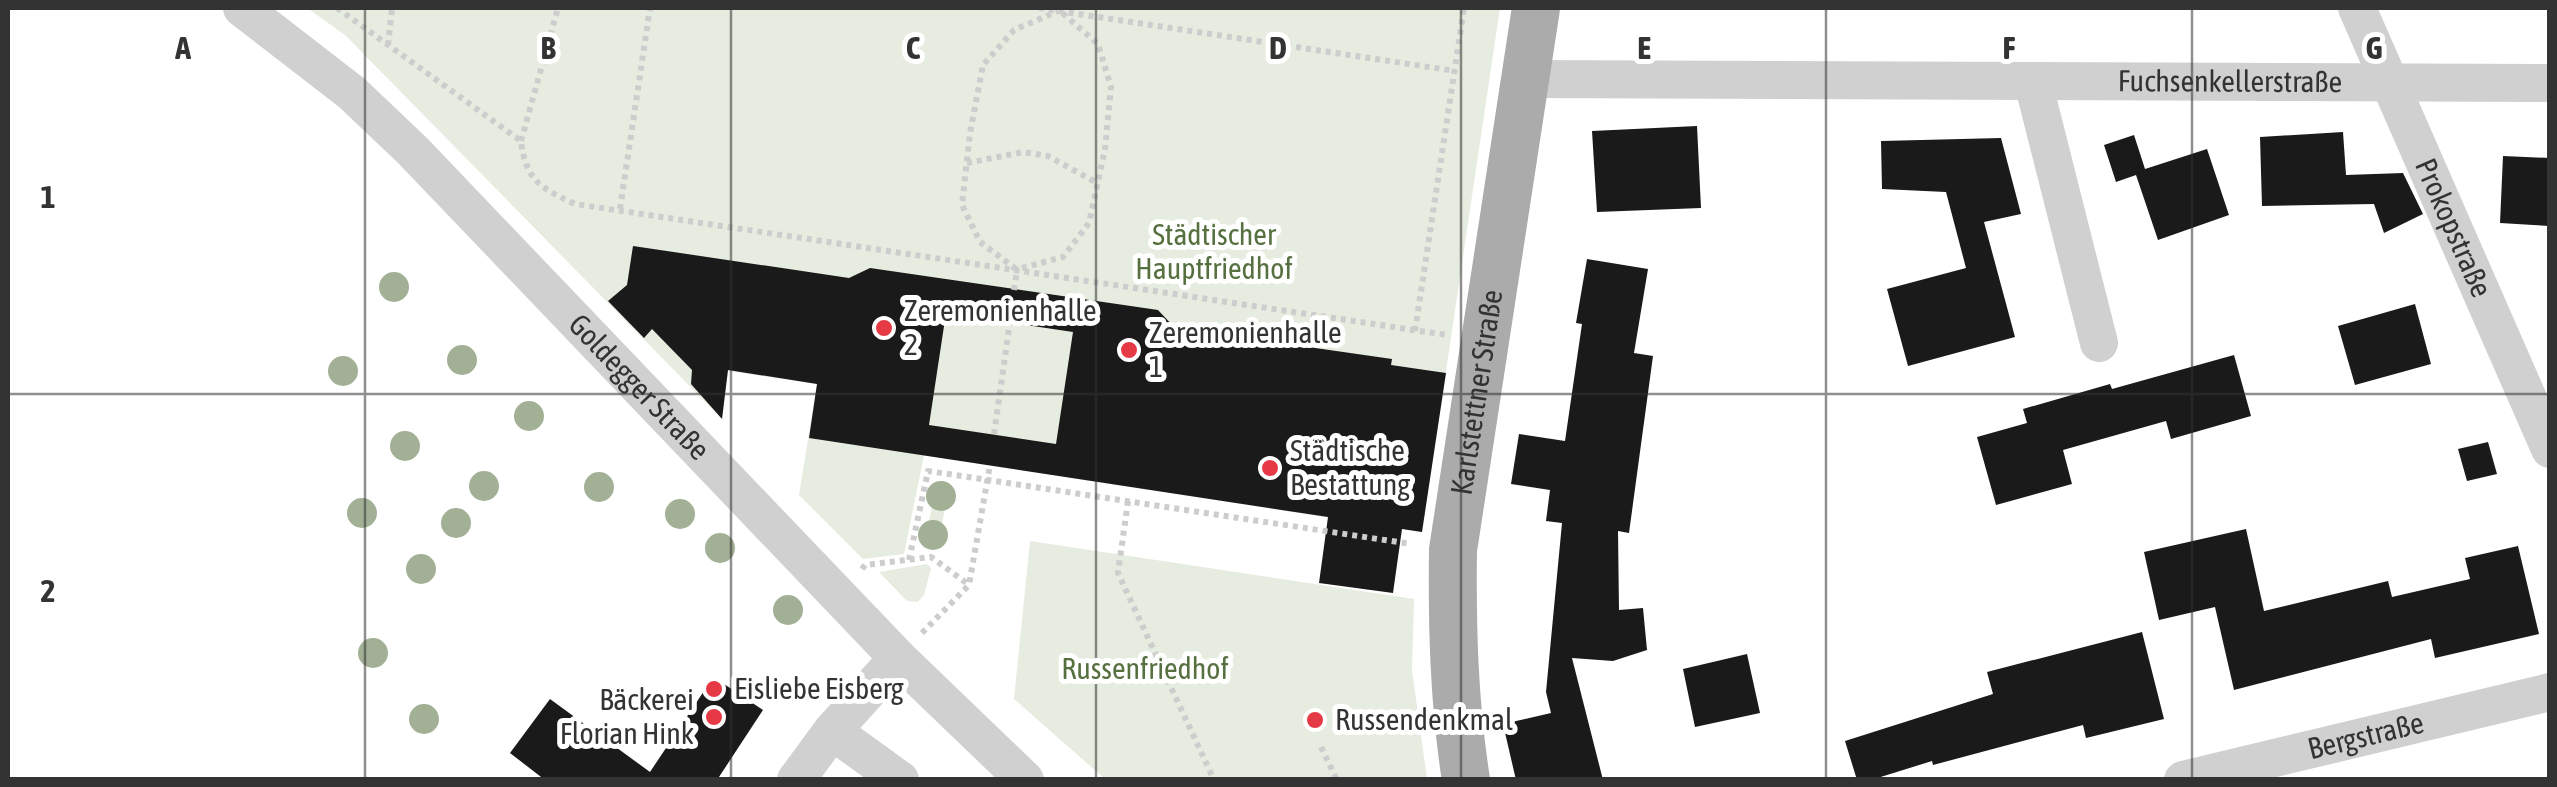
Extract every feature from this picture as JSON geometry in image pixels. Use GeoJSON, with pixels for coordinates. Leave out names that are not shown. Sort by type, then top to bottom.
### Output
{"type":"FeatureCollection","features":[{"type":"Feature","properties":{"kind":"main road","name":"Karlstettner Straße"},"geometry":{"type":"LineString","coordinates":[[1466,780],[1452,640],[1454,550],[1536,8]]}},
{"type":"Feature","properties":{"kind":"street","name":"Goldegger Straße"},"geometry":{"type":"LineString","coordinates":[[242,8],[352,93],[413,152],[835,594],[1026,780]]}},
{"type":"Feature","properties":{"kind":"street","name":"Prokopstraße"},"geometry":{"type":"LineString","coordinates":[[2357,8],[2550,448]]}},
{"type":"Feature","properties":{"kind":"street","name":"Fuchsenkellerstraße"},"geometry":{"type":"LineString","coordinates":[[1525,80],[2550,83]]}},
{"type":"Feature","properties":{"kind":"street"},"geometry":{"type":"LineString","coordinates":[[2033,82],[2099,342]]}},
{"type":"Feature","properties":{"kind":"street"},"geometry":{"type":"LineString","coordinates":[[796,780],[832,731],[898,658]]}},
{"type":"Feature","properties":{"kind":"street","name":"Bergstraße"},"geometry":{"type":"LineString","coordinates":[[2183,780],[2550,692]]}},
{"type":"Feature","properties":{"kind":"street"},"geometry":{"type":"LineString","coordinates":[[832,731],[900,780]]}},
{"type":"Feature","properties":{"kind":"path"},"geometry":{"type":"LineString","coordinates":[[337,8],[521,141]]}},
{"type":"Feature","properties":{"kind":"path"},"geometry":{"type":"LineString","coordinates":[[388,46],[392,8]]}},
{"type":"Feature","properties":{"kind":"path"},"geometry":{"type":"LineString","coordinates":[[558,8],[521,141],[524,164],[542,188],[575,204],[1483,340]]}},
{"type":"Feature","properties":{"kind":"path"},"geometry":{"type":"LineString","coordinates":[[620,209],[650,8]]}},
{"type":"Feature","properties":{"kind":"path"},"geometry":{"type":"LineString","coordinates":[[1039,8],[1455,71]]}},
{"type":"Feature","properties":{"kind":"path"},"geometry":{"type":"LineString","coordinates":[[1415,331],[1464,8]]}},
{"type":"Feature","properties":{"kind":"path"},"geometry":{"type":"LineString","coordinates":[[1017,270],[980,242],[962,205],[983,65],[1014,30],[1060,9]]}},
{"type":"Feature","properties":{"kind":"path"},"geometry":{"type":"LineString","coordinates":[[1017,270],[1062,257],[1088,223],[1105,149],[1112,87],[1098,44],[1060,9]]}},
{"type":"Feature","properties":{"kind":"path"},"geometry":{"type":"LineString","coordinates":[[967,163],[1023,152],[1048,156],[1097,183]]}},
{"type":"Feature","properties":{"kind":"path"},"geometry":{"type":"LineString","coordinates":[[1014,290],[1017,270]]}},
{"type":"Feature","properties":{"kind":"path"},"geometry":{"type":"LineString","coordinates":[[994,434],[1010,322]]}},
{"type":"Feature","properties":{"kind":"path"},"geometry":{"type":"LineString","coordinates":[[898,658],[969,585],[990,464]]}},
{"type":"Feature","properties":{"kind":"path"},"geometry":{"type":"LineString","coordinates":[[909,560],[928,472],[1454,550]]}},
{"type":"Feature","properties":{"kind":"path"},"geometry":{"type":"LineString","coordinates":[[1128,501],[1118,572],[1214,780]]}},
{"type":"Feature","properties":{"kind":"path"},"geometry":{"type":"LineString","coordinates":[[835,594],[865,566],[931,557],[969,585]]}},
{"type":"Feature","properties":{"kind":"path"},"geometry":{"type":"LineString","coordinates":[[1322,747],[1337,780]]}},
{"type":"Feature","properties":{"kind":"green space","name":"Städtischer Hauptfriedhof"},"geometry":{"type":"Polygon","coordinates":[[[307,8],[1500,8],[1422,532],[924,455],[904,554],[863,559],[799,495],[817,384],[728,371],[722,419],[345,35],[307,8]]]}},
{"type":"Feature","properties":{"kind":"green space"},"geometry":{"type":"Polygon","coordinates":[[[937,483],[950,486],[937,547],[924,544],[937,483]]]}},
{"type":"Feature","properties":{"kind":"green space","name":"Russenfriedhof"},"geometry":{"type":"Polygon","coordinates":[[[1030,541],[1414,599],[1412,670],[1427,779],[1105,779],[1014,699],[1030,541]]]}},
{"type":"Feature","properties":{"kind":"green space"},"geometry":{"type":"Polygon","coordinates":[[[927,564],[931,568],[924,595],[918,602],[907,601],[879,572],[927,564]]]}},
{"type":"Feature","properties":{"kind":"building"},"geometry":{"type":"Polygon","coordinates":[[[1697,126],[1701,208],[1597,212],[1592,131],[1697,126]]]}},
{"type":"Feature","properties":{"kind":"building"},"geometry":{"type":"Polygon","coordinates":[[[2343,132],[2346,175],[2403,173],[2423,214],[2384,233],[2374,204],[2262,206],[2260,137],[2343,132]]]}},
{"type":"Feature","properties":{"kind":"building"},"geometry":{"type":"Polygon","coordinates":[[[2134,135],[2145,169],[2207,149],[2229,215],[2158,240],[2136,175],[2116,182],[2104,145],[2134,135]]]}},
{"type":"Feature","properties":{"kind":"building"},"geometry":{"type":"Polygon","coordinates":[[[2001,138],[2021,214],[1984,222],[2015,337],[1908,366],[1887,289],[1966,268],[1946,192],[1882,189],[1881,141],[2001,138]]]}},
{"type":"Feature","properties":{"kind":"building"},"geometry":{"type":"Polygon","coordinates":[[[2503,156],[2550,158],[2550,226],[2500,223],[2503,156]]]}},
{"type":"Feature","properties":{"kind":"building"},"geometry":{"type":"Polygon","coordinates":[[[633,246],[849,278],[870,268],[1158,310],[1175,328],[1392,359],[1391,365],[1446,373],[1422,532],[1402,529],[1393,593],[1319,583],[1328,517],[809,438],[817,384],[728,370],[722,419],[691,384],[692,370],[652,329],[644,338],[608,301],[627,285],[633,246]],[[946,313],[929,425],[1056,444],[1073,332],[946,313]]]}},
{"type":"Feature","properties":{"kind":"building"},"geometry":{"type":"Polygon","coordinates":[[[1587,259],[1648,269],[1634,353],[1653,356],[1629,533],[1618,531],[1619,610],[1643,608],[1647,650],[1613,661],[1572,658],[1603,780],[1516,780],[1503,724],[1551,713],[1546,692],[1562,523],[1546,521],[1550,490],[1511,484],[1519,434],[1565,441],[1582,324],[1576,323],[1587,259]]]}},
{"type":"Feature","properties":{"kind":"building"},"geometry":{"type":"Polygon","coordinates":[[[2415,304],[2431,364],[2355,385],[2338,326],[2415,304]]]}},
{"type":"Feature","properties":{"kind":"building"},"geometry":{"type":"Polygon","coordinates":[[[2234,355],[2251,416],[2171,439],[2166,421],[2063,450],[2072,484],[1996,505],[1977,437],[2027,423],[2023,409],[2234,355]]]}},
{"type":"Feature","properties":{"kind":"building"},"geometry":{"type":"Polygon","coordinates":[[[2488,442],[2497,474],[2467,481],[2458,449],[2488,442]]]}},
{"type":"Feature","properties":{"kind":"building"},"geometry":{"type":"Polygon","coordinates":[[[2246,529],[2264,611],[2388,581],[2392,597],[2470,579],[2465,558],[2518,546],[2539,634],[2435,658],[2431,639],[2234,690],[2215,607],[2159,620],[2144,552],[2246,529]]]}},
{"type":"Feature","properties":{"kind":"building"},"geometry":{"type":"Polygon","coordinates":[[[2142,632],[2164,719],[2086,738],[2083,725],[1933,765],[1932,761],[1871,780],[1857,780],[1845,741],[1993,694],[1987,672],[2142,632]]]}},
{"type":"Feature","properties":{"kind":"building"},"geometry":{"type":"Polygon","coordinates":[[[1747,654],[1760,713],[1695,727],[1683,669],[1747,654]]]}},
{"type":"Feature","properties":{"kind":"building"},"geometry":{"type":"Polygon","coordinates":[[[721,682],[763,710],[717,780],[545,780],[510,753],[550,699],[650,772],[704,691],[711,696],[721,682]]]}},
{"type":"Feature","properties":{"kind":"place","name":"Zeremonienhalle 2"},"geometry":{"type":"Point","coordinates":[884,328]}},
{"type":"Feature","properties":{"kind":"place","name":"Zeremonienhalle 1"},"geometry":{"type":"Point","coordinates":[1129,350]}},
{"type":"Feature","properties":{"kind":"place","name":"Städtische Bestattung"},"geometry":{"type":"Point","coordinates":[1270,468]}},
{"type":"Feature","properties":{"kind":"place","name":"Eisliebe Eisberg"},"geometry":{"type":"Point","coordinates":[714,689]}},
{"type":"Feature","properties":{"kind":"place","name":"Bäckerei Florian Hink"},"geometry":{"type":"Point","coordinates":[714,717]}},
{"type":"Feature","properties":{"kind":"place","name":"Russendenkmal"},"geometry":{"type":"Point","coordinates":[1315,720]}}]}
